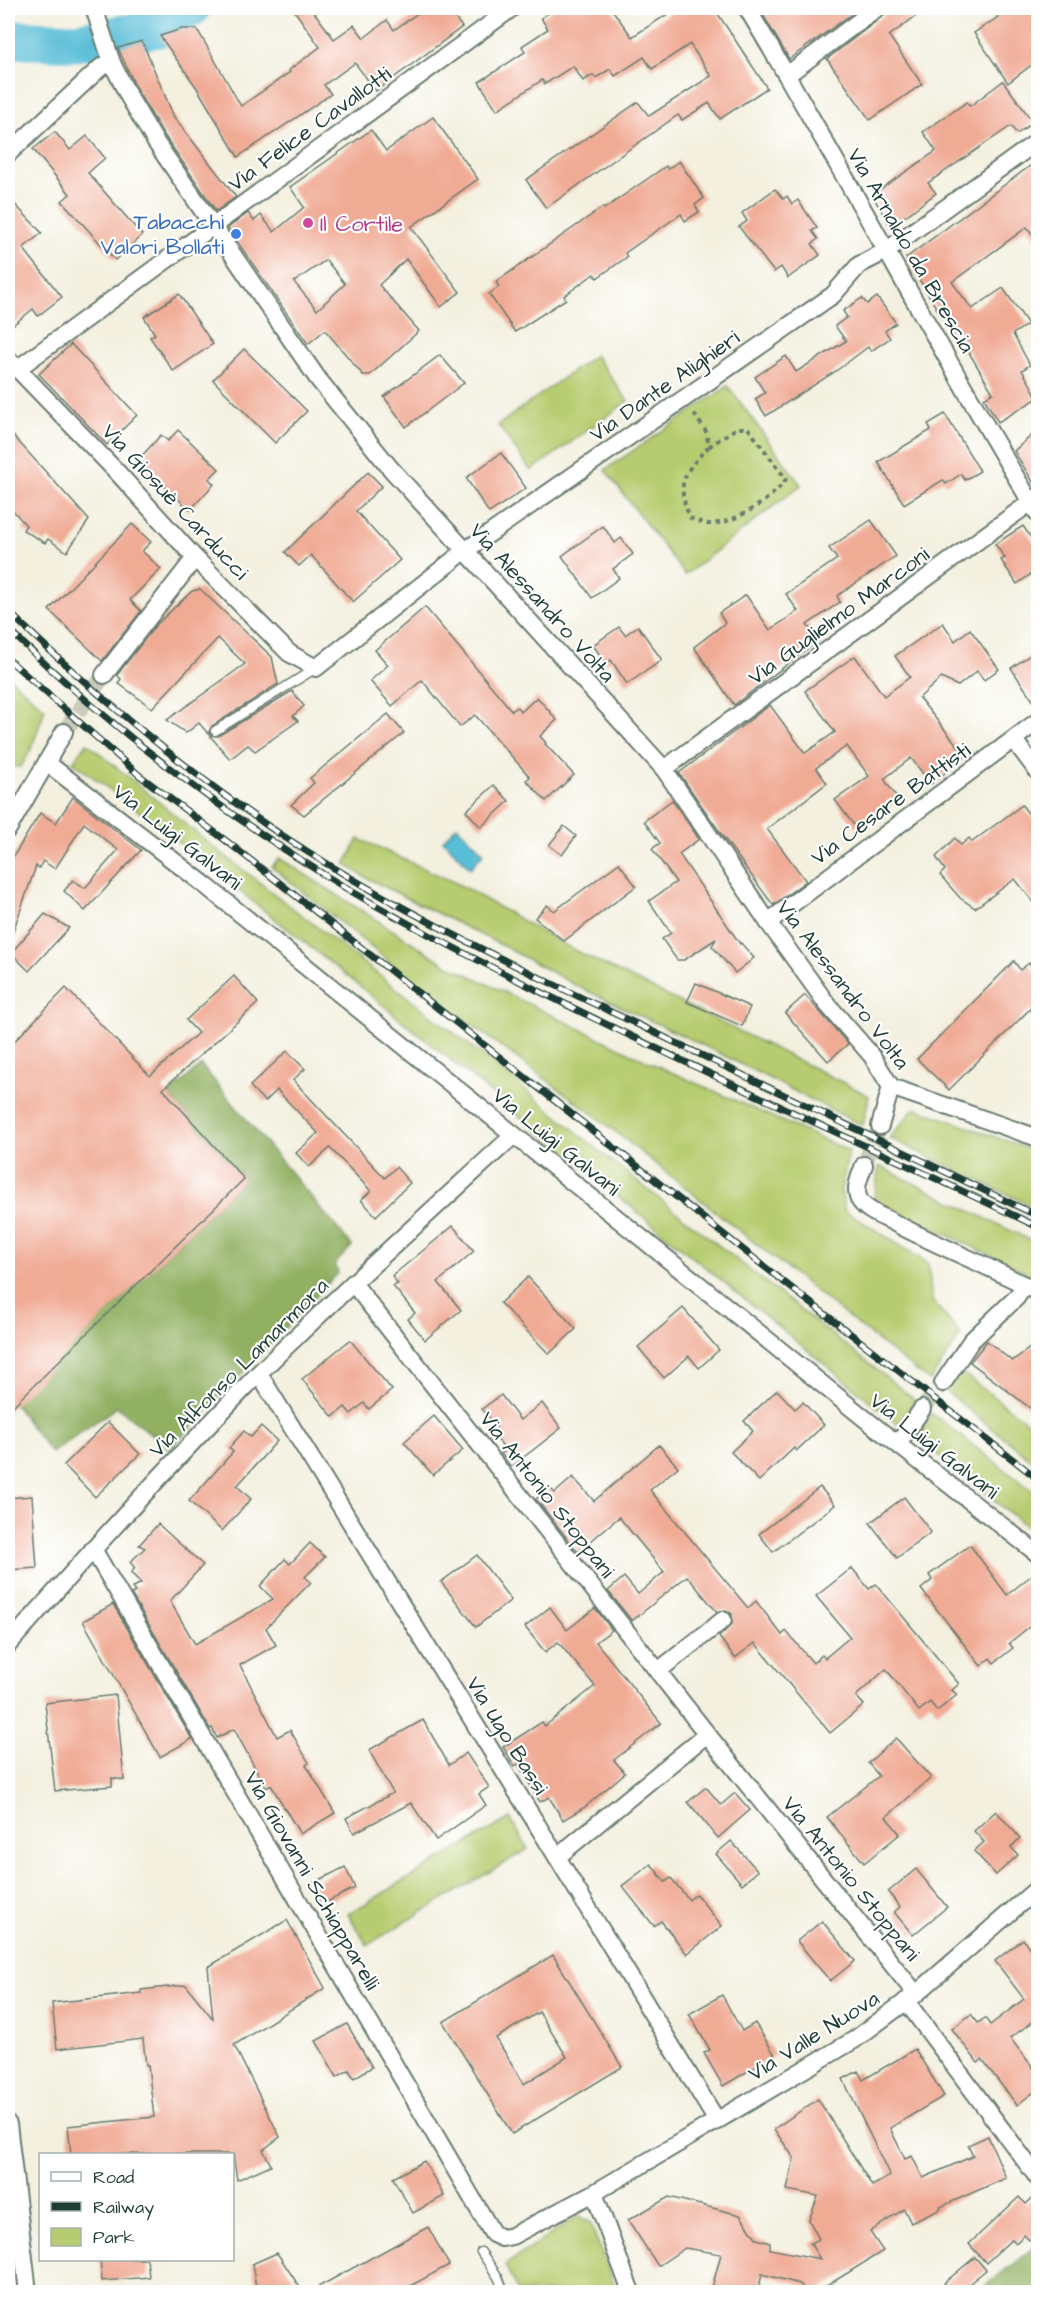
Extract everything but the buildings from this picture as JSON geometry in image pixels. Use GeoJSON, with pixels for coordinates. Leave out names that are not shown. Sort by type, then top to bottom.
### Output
{"type":"FeatureCollection","features":[{"type":"Feature","properties":{"kind":"street","name":"Via Felice Cavallotti"},"geometry":{"type":"LineString","coordinates":[[12,364],[213,226],[512,8]]}},
{"type":"Feature","properties":{"kind":"street","name":"Via Arnaldo da Brescia"},"geometry":{"type":"LineString","coordinates":[[747,8],[886,251],[1036,504]]}},
{"type":"Feature","properties":{"kind":"street"},"geometry":{"type":"LineString","coordinates":[[787,75],[877,8]]}},
{"type":"Feature","properties":{"kind":"street","name":"Via Alessandro Volta"},"geometry":{"type":"LineString","coordinates":[[96,13],[110,56],[129,97],[155,141],[318,379],[391,469],[664,769],[768,922],[827,1004],[872,1056],[891,1087],[1038,1138]]}},
{"type":"Feature","properties":{"kind":"street"},"geometry":{"type":"LineString","coordinates":[[8,154],[110,56]]}},
{"type":"Feature","properties":{"kind":"street","name":"Via Dante Alighieri"},"geometry":{"type":"LineString","coordinates":[[316,668],[466,550],[833,295],[859,265],[886,251],[1038,141]]}},
{"type":"Feature","properties":{"kind":"street","name":"Via Giosuè Carducci"},"geometry":{"type":"LineString","coordinates":[[12,364],[118,473],[195,558],[289,653],[316,668]]}},
{"type":"Feature","properties":{"kind":"street","name":"Via Guglielmo Marconi"},"geometry":{"type":"LineString","coordinates":[[664,769],[1036,504]]}},
{"type":"Feature","properties":{"kind":"street"},"geometry":{"type":"LineString","coordinates":[[104,675],[195,558]]}},
{"type":"Feature","properties":{"kind":"street","name":"Via Cesare Battisti"},"geometry":{"type":"LineString","coordinates":[[768,922],[1038,721]]}},
{"type":"Feature","properties":{"kind":"street"},"geometry":{"type":"LineString","coordinates":[[8,829],[64,732]]}},
{"type":"Feature","properties":{"kind":"street"},"geometry":{"type":"LineString","coordinates":[[1014,740],[1038,772]]}},
{"type":"Feature","properties":{"kind":"street","name":"Via Luigi Galvani"},"geometry":{"type":"LineString","coordinates":[[47,763],[205,885],[864,1418],[1038,1554]]}},
{"type":"Feature","properties":{"kind":"street"},"geometry":{"type":"LineString","coordinates":[[880,1126],[891,1087]]}},
{"type":"Feature","properties":{"kind":"street","name":"Via Alfonso Lamarmora"},"geometry":{"type":"LineString","coordinates":[[8,1644],[93,1549],[259,1374],[514,1135]]}},
{"type":"Feature","properties":{"kind":"street"},"geometry":{"type":"LineString","coordinates":[[864,1165],[858,1179],[857,1191],[860,1201],[870,1209],[910,1232],[1032,1288]]}},
{"type":"Feature","properties":{"kind":"street","name":"Via Antonio Stoppani"},"geometry":{"type":"LineString","coordinates":[[354,1283],[911,1997],[1038,2178]]}},
{"type":"Feature","properties":{"kind":"street"},"geometry":{"type":"LineString","coordinates":[[943,1383],[971,1341],[1016,1298],[1032,1288]]}},
{"type":"Feature","properties":{"kind":"street","name":"Via Ugo Bassi"},"geometry":{"type":"LineString","coordinates":[[259,1374],[717,2121]]}},
{"type":"Feature","properties":{"kind":"street"},"geometry":{"type":"LineString","coordinates":[[898,1444],[922,1409]]}},
{"type":"Feature","properties":{"kind":"street","name":"Via Giovanni Schiapparelli"},"geometry":{"type":"LineString","coordinates":[[93,1549],[493,2235]]}},
{"type":"Feature","properties":{"kind":"street"},"geometry":{"type":"LineString","coordinates":[[658,1671],[723,1620]]}},
{"type":"Feature","properties":{"kind":"street"},"geometry":{"type":"LineString","coordinates":[[557,1857],[707,1734]]}},
{"type":"Feature","properties":{"kind":"street","name":"Via Valle Nuova"},"geometry":{"type":"LineString","coordinates":[[493,2235],[502,2238],[512,2236],[594,2193],[854,2040],[911,1997],[1038,1888]]}},
{"type":"Feature","properties":{"kind":"street"},"geometry":{"type":"LineString","coordinates":[[8,2124],[28,2292]]}},
{"type":"Feature","properties":{"kind":"street"},"geometry":{"type":"LineString","coordinates":[[594,2193],[631,2292]]}},
{"type":"Feature","properties":{"kind":"lane"},"geometry":{"type":"LineString","coordinates":[[215,730],[316,668]]}},
{"type":"Feature","properties":{"kind":"lane"},"geometry":{"type":"LineString","coordinates":[[481,2252],[498,2277],[504,2292]]}},
{"type":"Feature","properties":{"kind":"path"},"geometry":{"type":"LineString","coordinates":[[683,399],[707,433],[708,447],[689,468],[681,489],[683,503],[690,518],[709,524],[736,518],[764,501],[786,479],[748,428],[737,428],[708,447]]}},
{"type":"Feature","properties":{"kind":"green space"},"geometry":{"type":"Polygon","coordinates":[[[595,355],[628,401],[531,471],[498,425],[595,355]]]}},
{"type":"Feature","properties":{"kind":"green space"},"geometry":{"type":"Polygon","coordinates":[[[728,386],[801,485],[685,575],[605,470],[728,386]]]}},
{"type":"Feature","properties":{"kind":"green space"},"geometry":{"type":"Polygon","coordinates":[[[8,676],[45,709],[32,747],[21,767],[8,766],[8,676]]]}},
{"type":"Feature","properties":{"kind":"green space"},"geometry":{"type":"Polygon","coordinates":[[[87,743],[211,845],[494,1064],[618,1166],[915,1400],[898,1424],[352,980],[73,762],[87,743]]]}},
{"type":"Feature","properties":{"kind":"green space"},"geometry":{"type":"Polygon","coordinates":[[[359,839],[458,884],[572,949],[869,1096],[863,1126],[713,1050],[579,987],[363,876],[345,864],[359,839]]]}},
{"type":"Feature","properties":{"kind":"green space"},"geometry":{"type":"Polygon","coordinates":[[[279,858],[444,963],[653,1064],[849,1151],[841,1190],[845,1211],[928,1263],[932,1300],[961,1335],[930,1381],[593,1114],[424,990],[272,867],[279,858]]]}},
{"type":"Feature","properties":{"kind":"green space"},"geometry":{"type":"Polygon","coordinates":[[[201,1065],[352,1246],[335,1264],[338,1273],[170,1449],[117,1407],[51,1453],[14,1404],[244,1179],[168,1095],[201,1065]]]}},
{"type":"Feature","properties":{"kind":"green space"},"geometry":{"type":"Polygon","coordinates":[[[915,1108],[1038,1152],[1038,1209],[889,1138],[915,1108]]]}},
{"type":"Feature","properties":{"kind":"green space"},"geometry":{"type":"Polygon","coordinates":[[[879,1166],[1038,1244],[1038,1278],[874,1200],[879,1166]]]}},
{"type":"Feature","properties":{"kind":"green space"},"geometry":{"type":"Polygon","coordinates":[[[961,1372],[1038,1430],[1038,1465],[944,1390],[961,1372]]]}},
{"type":"Feature","properties":{"kind":"green space"},"geometry":{"type":"Polygon","coordinates":[[[931,1413],[1038,1495],[1038,1536],[916,1437],[931,1413]]]}},
{"type":"Feature","properties":{"kind":"green space"},"geometry":{"type":"Polygon","coordinates":[[[510,1818],[528,1849],[367,1945],[348,1914],[510,1818]]]}},
{"type":"Feature","properties":{"kind":"green space"},"geometry":{"type":"Polygon","coordinates":[[[578,2216],[590,2222],[617,2292],[518,2292],[505,2265],[578,2216]]]}},
{"type":"Feature","properties":{"kind":"green space"},"geometry":{"type":"Polygon","coordinates":[[[1038,2244],[1038,2292],[981,2292],[980,2290],[1038,2244]]]}},
{"type":"Feature","properties":{"kind":"water"},"geometry":{"type":"Polygon","coordinates":[[[457,826],[484,853],[470,868],[443,840],[457,826]]]}},
{"type":"Feature","properties":{"kind":"waterway"},"geometry":{"type":"LineString","coordinates":[[8,39],[76,42],[159,28],[191,8]]}},
{"type":"Feature","properties":{"kind":"tunnel"},"geometry":{"type":"LineString","coordinates":[[64,732],[104,675]]}},
{"type":"Feature","properties":{"kind":"tunnel"},"geometry":{"type":"LineString","coordinates":[[864,1165],[880,1126]]}},
{"type":"Feature","properties":{"kind":"tunnel"},"geometry":{"type":"LineString","coordinates":[[922,1409],[943,1383]]}},
{"type":"Feature","properties":{"kind":"railway"},"geometry":{"type":"LineString","coordinates":[[8,611],[101,696],[166,750],[233,802],[312,855],[404,908],[546,981],[1038,1216]]}},
{"type":"Feature","properties":{"kind":"railway"},"geometry":{"type":"LineString","coordinates":[[8,629],[82,697],[160,761],[242,821],[352,892],[460,951],[604,1023],[1038,1227]]}},
{"type":"Feature","properties":{"kind":"railway"},"geometry":{"type":"LineString","coordinates":[[8,659],[139,775],[229,843],[794,1290],[1038,1479]]}},
{"type":"Feature","properties":{"kind":"place","name":"Il Cortile"},"geometry":{"type":"Point","coordinates":[308,223]}},
{"type":"Feature","properties":{"kind":"place","name":"Tabacchi Valori Bollati"},"geometry":{"type":"Point","coordinates":[236,234]}}]}
